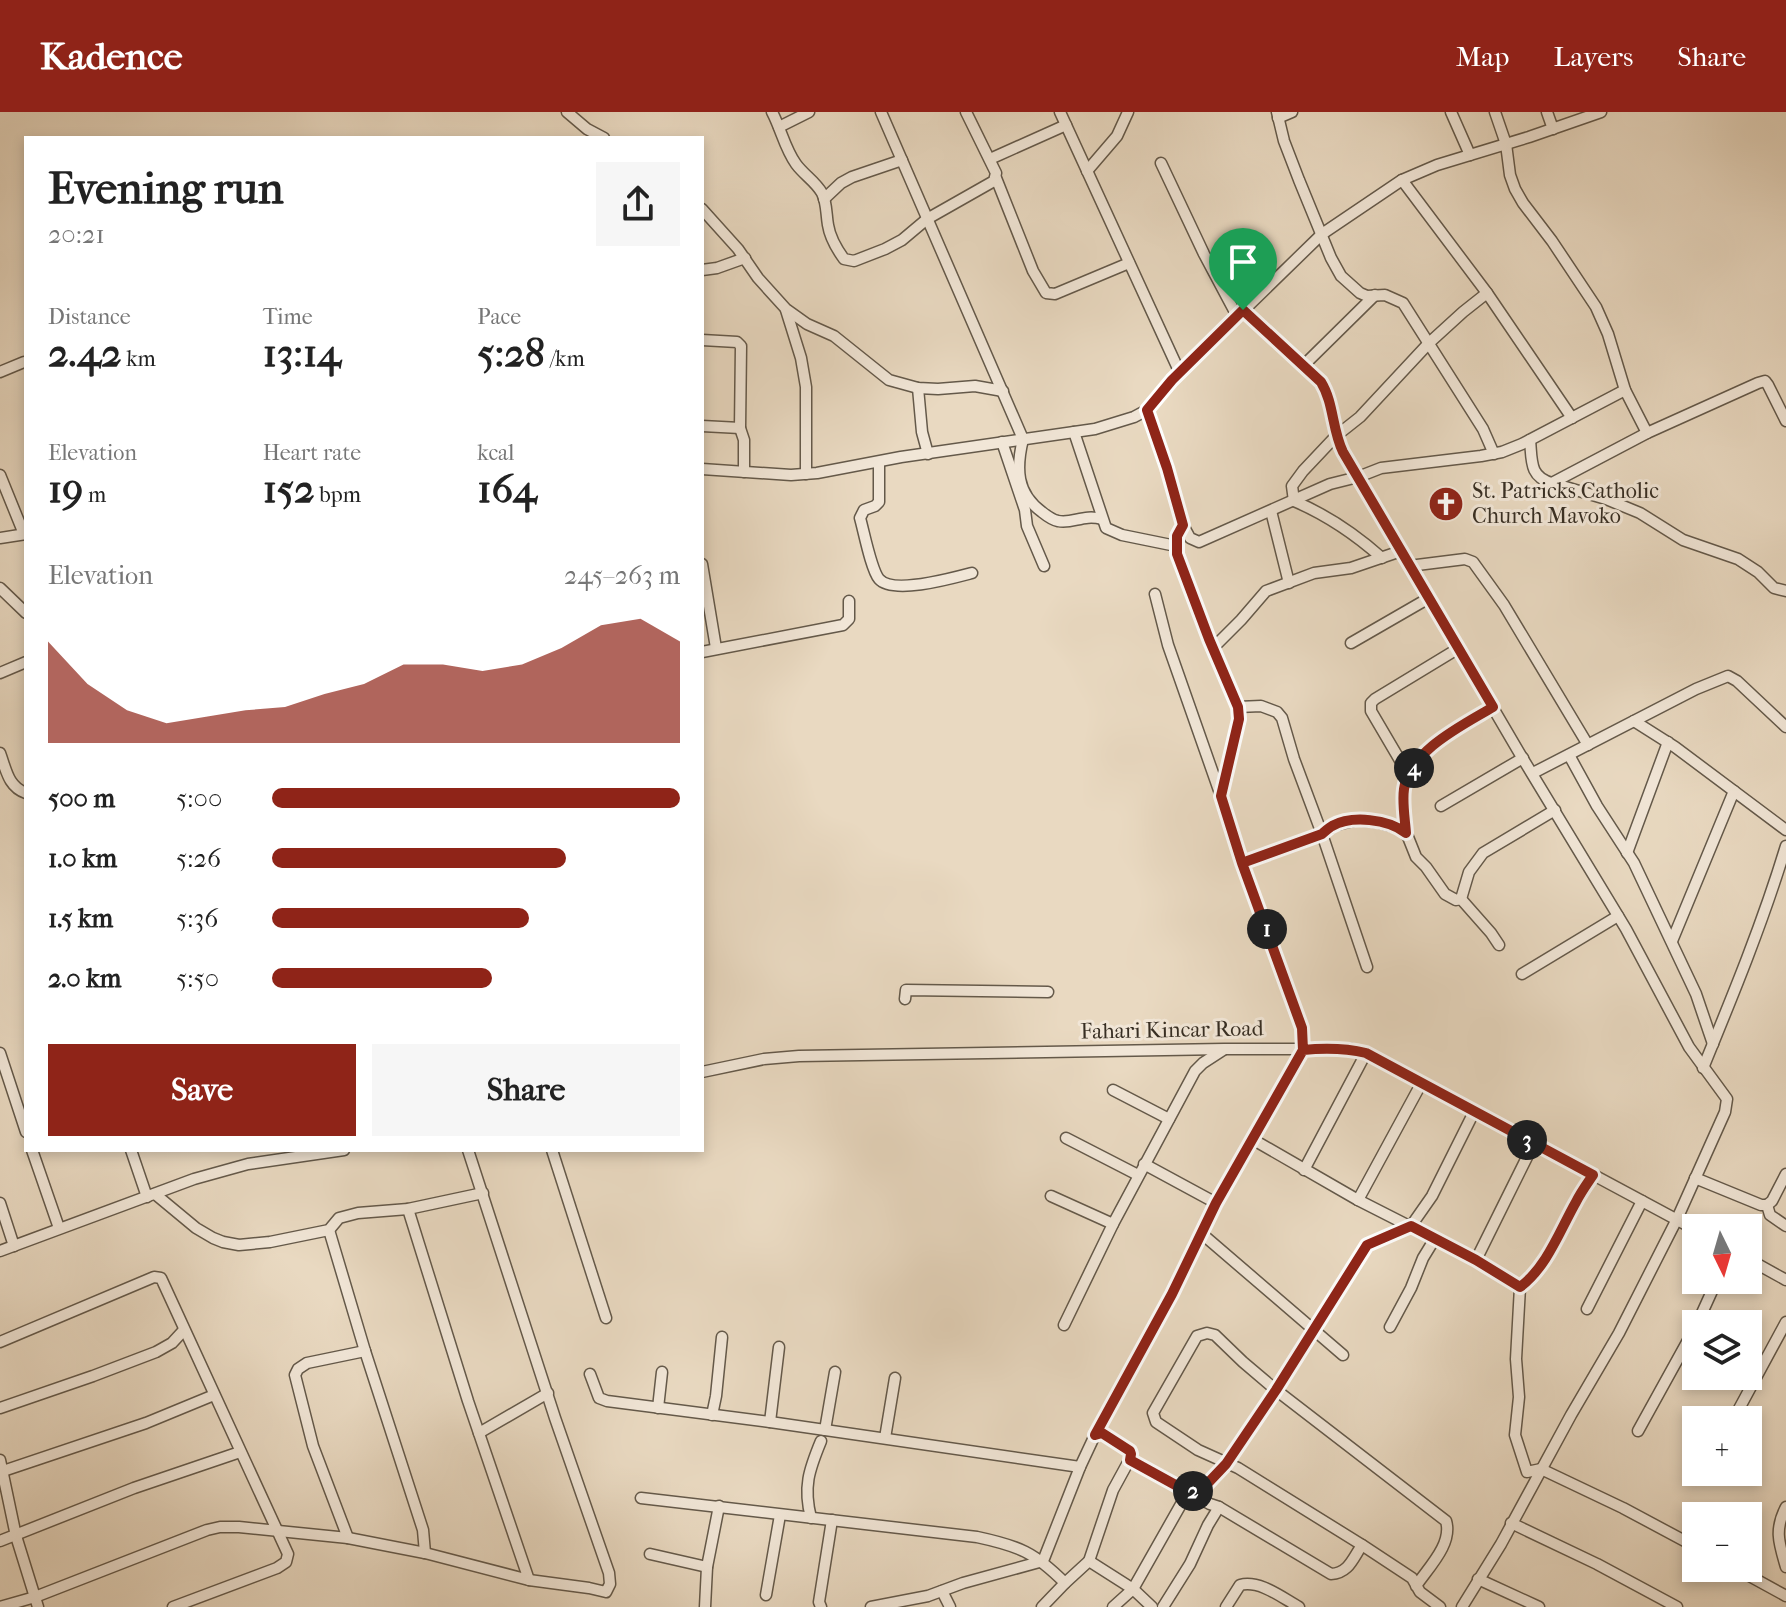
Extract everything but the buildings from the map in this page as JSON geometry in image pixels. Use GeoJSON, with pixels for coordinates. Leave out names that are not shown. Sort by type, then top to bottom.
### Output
{"type":"FeatureCollection","features":[{"type":"Feature","properties":{"kind":"street"},"geometry":{"type":"LineString","coordinates":[[567,112],[600,136]]}},
{"type":"Feature","properties":{"kind":"street"},"geometry":{"type":"LineString","coordinates":[[772,112],[795,163],[813,181],[824,199],[832,242],[849,261],[860,260],[902,240],[927,219],[996,178]]}},
{"type":"Feature","properties":{"kind":"street"},"geometry":{"type":"LineString","coordinates":[[779,127],[809,112]]}},
{"type":"Feature","properties":{"kind":"street"},"geometry":{"type":"LineString","coordinates":[[881,112],[1023,439],[1019,475],[1024,492],[1031,504],[1058,521],[1090,516],[1102,519]]}},
{"type":"Feature","properties":{"kind":"street"},"geometry":{"type":"LineString","coordinates":[[966,112],[996,173],[1033,271],[1046,293],[1055,294],[1129,263]]}},
{"type":"Feature","properties":{"kind":"street"},"geometry":{"type":"LineString","coordinates":[[1060,112],[1180,373]]}},
{"type":"Feature","properties":{"kind":"street"},"geometry":{"type":"LineString","coordinates":[[1087,171],[1117,136],[1128,112]]}},
{"type":"Feature","properties":{"kind":"street"},"geometry":{"type":"LineString","coordinates":[[1292,112],[1277,115],[1289,154],[1341,276],[1360,293],[1367,296],[1385,295],[1403,303],[1483,429],[1494,454]]}},
{"type":"Feature","properties":{"kind":"street"},"geometry":{"type":"LineString","coordinates":[[1451,112],[1470,155]]}},
{"type":"Feature","properties":{"kind":"street"},"geometry":{"type":"LineString","coordinates":[[1495,112],[1506,144],[1515,189],[1596,307],[1608,334],[1625,390],[1647,433]]}},
{"type":"Feature","properties":{"kind":"street"},"geometry":{"type":"LineString","coordinates":[[1547,112],[1553,129]]}},
{"type":"Feature","properties":{"kind":"street"},"geometry":{"type":"LineString","coordinates":[[704,469],[806,474],[1095,429],[1134,417],[1147,410],[1180,373],[1322,234],[1402,180],[1437,165],[1601,112]]}},
{"type":"Feature","properties":{"kind":"street"},"geometry":{"type":"LineString","coordinates":[[990,159],[1066,125]]}},
{"type":"Feature","properties":{"kind":"street"},"geometry":{"type":"LineString","coordinates":[[824,199],[852,177],[902,160]]}},
{"type":"Feature","properties":{"kind":"street"},"geometry":{"type":"LineString","coordinates":[[1161,163],[1204,254],[1240,313],[1321,382],[1328,397],[1336,436],[1358,477],[1618,916],[1689,1047],[1727,1099],[1721,1120],[1677,1219],[1619,1333],[1501,1544],[1462,1607]]}},
{"type":"Feature","properties":{"kind":"street"},"geometry":{"type":"LineString","coordinates":[[1402,180],[1487,293],[1572,418]]}},
{"type":"Feature","properties":{"kind":"street"},"geometry":{"type":"LineString","coordinates":[[704,211],[786,309],[807,324],[834,336],[889,380],[918,388],[975,386],[1003,391]]}},
{"type":"Feature","properties":{"kind":"street"},"geometry":{"type":"LineString","coordinates":[[704,270],[745,258]]}},
{"type":"Feature","properties":{"kind":"street"},"geometry":{"type":"LineString","coordinates":[[1294,501],[1294,482],[1336,436],[1360,417],[1429,343],[1487,293]]}},
{"type":"Feature","properties":{"kind":"street"},"geometry":{"type":"LineString","coordinates":[[1304,365],[1375,295]]}},
{"type":"Feature","properties":{"kind":"street"},"geometry":{"type":"LineString","coordinates":[[786,309],[806,387],[806,474]]}},
{"type":"Feature","properties":{"kind":"street"},"geometry":{"type":"LineString","coordinates":[[704,340],[737,342],[741,346],[740,428],[744,440],[744,472]]}},
{"type":"Feature","properties":{"kind":"street"},"geometry":{"type":"LineString","coordinates":[[0,372],[24,362]]}},
{"type":"Feature","properties":{"kind":"street"},"geometry":{"type":"LineString","coordinates":[[1552,483],[1647,433],[1765,381],[1786,421]]}},
{"type":"Feature","properties":{"kind":"street"},"geometry":{"type":"LineString","coordinates":[[918,388],[922,432],[928,454]]}},
{"type":"Feature","properties":{"kind":"street"},"geometry":{"type":"LineString","coordinates":[[1147,410],[1183,525],[1190,538],[1199,542],[1330,484],[1381,468],[1494,454],[1530,440],[1625,390]]}},
{"type":"Feature","properties":{"kind":"street"},"geometry":{"type":"LineString","coordinates":[[704,426],[740,428]]}},
{"type":"Feature","properties":{"kind":"street"},"geometry":{"type":"LineString","coordinates":[[1074,432],[1106,528],[1176,546]]}},
{"type":"Feature","properties":{"kind":"street"},"geometry":{"type":"LineString","coordinates":[[1530,440],[1533,467],[1543,480],[1640,513],[1674,536],[1738,559],[1758,572],[1774,588],[1786,591]]}},
{"type":"Feature","properties":{"kind":"street"},"geometry":{"type":"LineString","coordinates":[[1002,442],[1025,510],[1029,532],[1044,566]]}},
{"type":"Feature","properties":{"kind":"street"},"geometry":{"type":"LineString","coordinates":[[879,462],[879,502],[864,510],[860,518],[875,572],[881,582],[905,586],[972,573]]}},
{"type":"Feature","properties":{"kind":"street"},"geometry":{"type":"LineString","coordinates":[[0,475],[24,532]]}},
{"type":"Feature","properties":{"kind":"street"},"geometry":{"type":"LineString","coordinates":[[1294,501],[1321,512],[1382,558]]}},
{"type":"Feature","properties":{"kind":"street"},"geometry":{"type":"LineString","coordinates":[[1271,511],[1289,583]]}},
{"type":"Feature","properties":{"kind":"street"},"geometry":{"type":"LineString","coordinates":[[1183,525],[1176,546],[1238,707],[1239,719],[1221,796]]}},
{"type":"Feature","properties":{"kind":"street"},"geometry":{"type":"LineString","coordinates":[[0,538],[24,534]]}},
{"type":"Feature","properties":{"kind":"street"},"geometry":{"type":"LineString","coordinates":[[1213,648],[1266,591],[1314,573],[1351,568],[1401,551]]}},
{"type":"Feature","properties":{"kind":"street"},"geometry":{"type":"LineString","coordinates":[[1409,566],[1465,559],[1473,562],[1504,605],[1588,745]]}},
{"type":"Feature","properties":{"kind":"street"},"geometry":{"type":"LineString","coordinates":[[704,576],[716,648]]}},
{"type":"Feature","properties":{"kind":"street"},"geometry":{"type":"LineString","coordinates":[[0,588],[24,611]]}},
{"type":"Feature","properties":{"kind":"street"},"geometry":{"type":"LineString","coordinates":[[1043,1561],[1095,1435],[1172,1294],[1216,1203],[1303,1050],[1302,1028],[1168,645],[1155,594]]}},
{"type":"Feature","properties":{"kind":"street"},"geometry":{"type":"LineString","coordinates":[[1351,643],[1429,598]]}},
{"type":"Feature","properties":{"kind":"street"},"geometry":{"type":"LineString","coordinates":[[704,651],[843,625],[849,619],[849,601]]}},
{"type":"Feature","properties":{"kind":"street"},"geometry":{"type":"LineString","coordinates":[[1408,774],[1371,711],[1371,703],[1459,648]]}},
{"type":"Feature","properties":{"kind":"street"},"geometry":{"type":"LineString","coordinates":[[0,673],[24,663]]}},
{"type":"Feature","properties":{"kind":"street"},"geometry":{"type":"LineString","coordinates":[[1533,773],[1696,689],[1728,676],[1786,727]]}},
{"type":"Feature","properties":{"kind":"street"},"geometry":{"type":"LineString","coordinates":[[1238,707],[1261,706],[1277,712],[1282,718],[1367,967]]}},
{"type":"Feature","properties":{"kind":"street"},"geometry":{"type":"LineString","coordinates":[[1461,899],[1456,900],[1445,894],[1416,857],[1406,833],[1404,790],[1408,774],[1434,745],[1493,707]]}},
{"type":"Feature","properties":{"kind":"street"},"geometry":{"type":"LineString","coordinates":[[1634,721],[1668,742],[1786,830]]}},
{"type":"Feature","properties":{"kind":"street"},"geometry":{"type":"LineString","coordinates":[[1627,853],[1668,742]]}},
{"type":"Feature","properties":{"kind":"street"},"geometry":{"type":"LineString","coordinates":[[0,753],[15,788],[24,792]]}},
{"type":"Feature","properties":{"kind":"street"},"geometry":{"type":"LineString","coordinates":[[1569,755],[1627,853],[1672,941],[1696,994],[1713,1044]]}},
{"type":"Feature","properties":{"kind":"street"},"geometry":{"type":"LineString","coordinates":[[1441,806],[1523,758]]}},
{"type":"Feature","properties":{"kind":"street"},"geometry":{"type":"LineString","coordinates":[[1672,941],[1734,791]]}},
{"type":"Feature","properties":{"kind":"street"},"geometry":{"type":"LineString","coordinates":[[1461,899],[1469,872],[1483,853],[1555,810]]}},
{"type":"Feature","properties":{"kind":"street"},"geometry":{"type":"LineString","coordinates":[[1242,863],[1322,834],[1332,826],[1357,820],[1396,827],[1406,833]]}},
{"type":"Feature","properties":{"kind":"street"},"geometry":{"type":"LineString","coordinates":[[1703,1068],[1777,878],[1786,846]]}},
{"type":"Feature","properties":{"kind":"street"},"geometry":{"type":"LineString","coordinates":[[1461,899],[1499,945]]}},
{"type":"Feature","properties":{"kind":"street"},"geometry":{"type":"LineString","coordinates":[[1522,974],[1618,916]]}},
{"type":"Feature","properties":{"kind":"street"},"geometry":{"type":"LineString","coordinates":[[905,999],[906,990],[1048,992]]}},
{"type":"Feature","properties":{"kind":"street"},"geometry":{"type":"LineString","coordinates":[[1064,1325],[1138,1175],[1195,1071],[1224,1049]]}},
{"type":"Feature","properties":{"kind":"street","name":"Fahari Kincar Road"},"geometry":{"type":"LineString","coordinates":[[704,1072],[764,1059],[799,1056],[1351,1049],[1366,1053],[1682,1222]]}},
{"type":"Feature","properties":{"kind":"street"},"geometry":{"type":"LineString","coordinates":[[0,1053],[24,1126]]}},
{"type":"Feature","properties":{"kind":"street"},"geometry":{"type":"LineString","coordinates":[[1304,1170],[1366,1053]]}},
{"type":"Feature","properties":{"kind":"street"},"geometry":{"type":"LineString","coordinates":[[1358,1200],[1421,1084]]}},
{"type":"Feature","properties":{"kind":"street"},"geometry":{"type":"LineString","coordinates":[[1113,1090],[1169,1119]]}},
{"type":"Feature","properties":{"kind":"street"},"geometry":{"type":"LineString","coordinates":[[1113,1607],[1133,1589],[1178,1508],[1190,1493],[1207,1484],[1226,1464],[1367,1245],[1411,1226],[1432,1196],[1474,1112]]}},
{"type":"Feature","properties":{"kind":"street"},"geometry":{"type":"LineString","coordinates":[[1066,1138],[1138,1175]]}},
{"type":"Feature","properties":{"kind":"street"},"geometry":{"type":"LineString","coordinates":[[1252,1139],[1520,1287]]}},
{"type":"Feature","properties":{"kind":"street"},"geometry":{"type":"LineString","coordinates":[[1476,1260],[1534,1143]]}},
{"type":"Feature","properties":{"kind":"street"},"geometry":{"type":"LineString","coordinates":[[33,1152],[59,1228]]}},
{"type":"Feature","properties":{"kind":"street"},"geometry":{"type":"LineString","coordinates":[[132,1152],[151,1195],[213,1238],[239,1245],[329,1230],[339,1218],[358,1213],[408,1209],[483,1193]]}},
{"type":"Feature","properties":{"kind":"street"},"geometry":{"type":"LineString","coordinates":[[0,1251],[194,1179],[248,1164],[330,1152]]}},
{"type":"Feature","properties":{"kind":"street"},"geometry":{"type":"LineString","coordinates":[[0,1607],[37,1602],[220,1527],[348,1538],[425,1553],[529,1580],[606,1592],[610,1584],[609,1573],[469,1152]]}},
{"type":"Feature","properties":{"kind":"street"},"geometry":{"type":"LineString","coordinates":[[553,1152],[606,1318]]}},
{"type":"Feature","properties":{"kind":"street"},"geometry":{"type":"LineString","coordinates":[[1144,1164],[1216,1203]]}},
{"type":"Feature","properties":{"kind":"street"},"geometry":{"type":"LineString","coordinates":[[1695,1178],[1767,1205],[1786,1174]]}},
{"type":"Feature","properties":{"kind":"street"},"geometry":{"type":"LineString","coordinates":[[1520,1287],[1531,1279],[1540,1266],[1593,1175]]}},
{"type":"Feature","properties":{"kind":"street"},"geometry":{"type":"LineString","coordinates":[[1051,1196],[1113,1224]]}},
{"type":"Feature","properties":{"kind":"street"},"geometry":{"type":"LineString","coordinates":[[1587,1309],[1642,1201]]}},
{"type":"Feature","properties":{"kind":"street"},"geometry":{"type":"LineString","coordinates":[[0,1203],[14,1246]]}},
{"type":"Feature","properties":{"kind":"street"},"geometry":{"type":"LineString","coordinates":[[1767,1205],[1770,1215],[1786,1226]]}},
{"type":"Feature","properties":{"kind":"street"},"geometry":{"type":"LineString","coordinates":[[408,1209],[529,1580]]}},
{"type":"Feature","properties":{"kind":"street"},"geometry":{"type":"LineString","coordinates":[[329,1230],[423,1530],[425,1553]]}},
{"type":"Feature","properties":{"kind":"street"},"geometry":{"type":"LineString","coordinates":[[1201,1233],[1343,1355]]}},
{"type":"Feature","properties":{"kind":"street"},"geometry":{"type":"LineString","coordinates":[[1390,1327],[1434,1240]]}},
{"type":"Feature","properties":{"kind":"street"},"geometry":{"type":"LineString","coordinates":[[1762,1267],[1786,1280]]}},
{"type":"Feature","properties":{"kind":"street"},"geometry":{"type":"LineString","coordinates":[[0,1342],[154,1277],[161,1278],[288,1554],[288,1559],[277,1568],[173,1607]]}},
{"type":"Feature","properties":{"kind":"street"},"geometry":{"type":"LineString","coordinates":[[1520,1287],[1516,1359],[1519,1397],[1515,1435],[1527,1472],[1541,1469],[1682,1540]]}},
{"type":"Feature","properties":{"kind":"street"},"geometry":{"type":"LineString","coordinates":[[1741,1406],[1786,1322]]}},
{"type":"Feature","properties":{"kind":"street"},"geometry":{"type":"LineString","coordinates":[[0,1408],[156,1352],[172,1343],[184,1330]]}},
{"type":"Feature","properties":{"kind":"street"},"geometry":{"type":"LineString","coordinates":[[1416,1586],[1444,1545],[1448,1533],[1446,1521],[1276,1390],[1215,1335],[1207,1333],[1197,1336],[1153,1413],[1156,1422],[1172,1434],[1238,1468],[1362,1545],[1412,1578],[1416,1586],[1420,1592],[1440,1607]]}},
{"type":"Feature","properties":{"kind":"street"},"geometry":{"type":"LineString","coordinates":[[712,1415],[722,1337]]}},
{"type":"Feature","properties":{"kind":"street"},"geometry":{"type":"LineString","coordinates":[[770,1422],[779,1347]]}},
{"type":"Feature","properties":{"kind":"street"},"geometry":{"type":"LineString","coordinates":[[348,1538],[313,1446],[295,1375],[307,1363],[365,1351]]}},
{"type":"Feature","properties":{"kind":"street"},"geometry":{"type":"LineString","coordinates":[[1638,1431],[1682,1351]]}},
{"type":"Feature","properties":{"kind":"street"},"geometry":{"type":"LineString","coordinates":[[658,1408],[662,1372]]}},
{"type":"Feature","properties":{"kind":"street"},"geometry":{"type":"LineString","coordinates":[[811,1518],[806,1487],[823,1435],[835,1372]]}},
{"type":"Feature","properties":{"kind":"street"},"geometry":{"type":"LineString","coordinates":[[590,1374],[599,1398],[607,1401],[770,1422],[823,1435],[885,1438],[1080,1467]]}},
{"type":"Feature","properties":{"kind":"street"},"geometry":{"type":"LineString","coordinates":[[885,1438],[895,1378]]}},
{"type":"Feature","properties":{"kind":"street"},"geometry":{"type":"LineString","coordinates":[[479,1433],[548,1393]]}},
{"type":"Feature","properties":{"kind":"street"},"geometry":{"type":"LineString","coordinates":[[37,1602],[16,1536],[1,1467],[146,1423],[214,1395]]}},
{"type":"Feature","properties":{"kind":"street"},"geometry":{"type":"LineString","coordinates":[[1042,1607],[1089,1561],[1113,1490],[1130,1460],[1130,1451],[1102,1433],[1095,1435]]}},
{"type":"Feature","properties":{"kind":"street"},"geometry":{"type":"LineString","coordinates":[[0,1541],[134,1488],[240,1452]]}},
{"type":"Feature","properties":{"kind":"street"},"geometry":{"type":"LineString","coordinates":[[1130,1460],[1219,1507],[1331,1574],[1345,1571],[1362,1545]]}},
{"type":"Feature","properties":{"kind":"street"},"geometry":{"type":"LineString","coordinates":[[641,1498],[977,1537],[1007,1544],[1043,1561],[1065,1583]]}},
{"type":"Feature","properties":{"kind":"street"},"geometry":{"type":"LineString","coordinates":[[705,1607],[707,1567],[719,1506]]}},
{"type":"Feature","properties":{"kind":"street"},"geometry":{"type":"LineString","coordinates":[[1163,1607],[1190,1564],[1219,1507]]}},
{"type":"Feature","properties":{"kind":"street"},"geometry":{"type":"LineString","coordinates":[[1786,1507],[1778,1521],[1778,1540],[1786,1567]]}},
{"type":"Feature","properties":{"kind":"street"},"geometry":{"type":"LineString","coordinates":[[766,1595],[780,1515]]}},
{"type":"Feature","properties":{"kind":"street"},"geometry":{"type":"LineString","coordinates":[[821,1607],[819,1602],[832,1520]]}},
{"type":"Feature","properties":{"kind":"street"},"geometry":{"type":"LineString","coordinates":[[1511,1523],[1677,1607]]}},
{"type":"Feature","properties":{"kind":"street"},"geometry":{"type":"LineString","coordinates":[[650,1554],[707,1567]]}},
{"type":"Feature","properties":{"kind":"street"},"geometry":{"type":"LineString","coordinates":[[871,1607],[898,1603],[1043,1561]]}},
{"type":"Feature","properties":{"kind":"street"},"geometry":{"type":"LineString","coordinates":[[1089,1561],[1133,1589],[1152,1607]]}},
{"type":"Feature","properties":{"kind":"street"},"geometry":{"type":"LineString","coordinates":[[1478,1579],[1539,1607]]}},
{"type":"Feature","properties":{"kind":"street"},"geometry":{"type":"LineString","coordinates":[[1760,1582],[1786,1596]]}},
{"type":"Feature","properties":{"kind":"street"},"geometry":{"type":"LineString","coordinates":[[1226,1607],[1240,1585],[1249,1583],[1299,1607]]}},
{"type":"Feature","properties":{"kind":"street"},"geometry":{"type":"LineString","coordinates":[[942,1591],[950,1607]]}},
{"type":"Feature","properties":{"kind":"place","name":"St. Patricks Catholic Church Mavoko"},"geometry":{"type":"Point","coordinates":[1446,504]}},
{"type":"Feature","properties":{"kind":"route"},"geometry":{"type":"LineString","coordinates":[[1243,310],[1172,380],[1147,410],[1183,525],[1177,536],[1177,554],[1238,707],[1239,719],[1221,796],[1242,863],[1302,1028],[1303,1050],[1216,1203],[1172,1294],[1095,1435],[1102,1433],[1130,1451],[1130,1460],[1190,1493],[1207,1484],[1226,1464],[1367,1245],[1411,1226],[1520,1287],[1531,1279],[1540,1266],[1593,1175],[1366,1053],[1351,1049],[1303,1050],[1303,1037],[1302,1028],[1250,883],[1242,863],[1322,834],[1342,822],[1377,822],[1406,833],[1404,790],[1408,774],[1444,737],[1493,707],[1337,441],[1328,397],[1321,382],[1243,310]]}}]}
